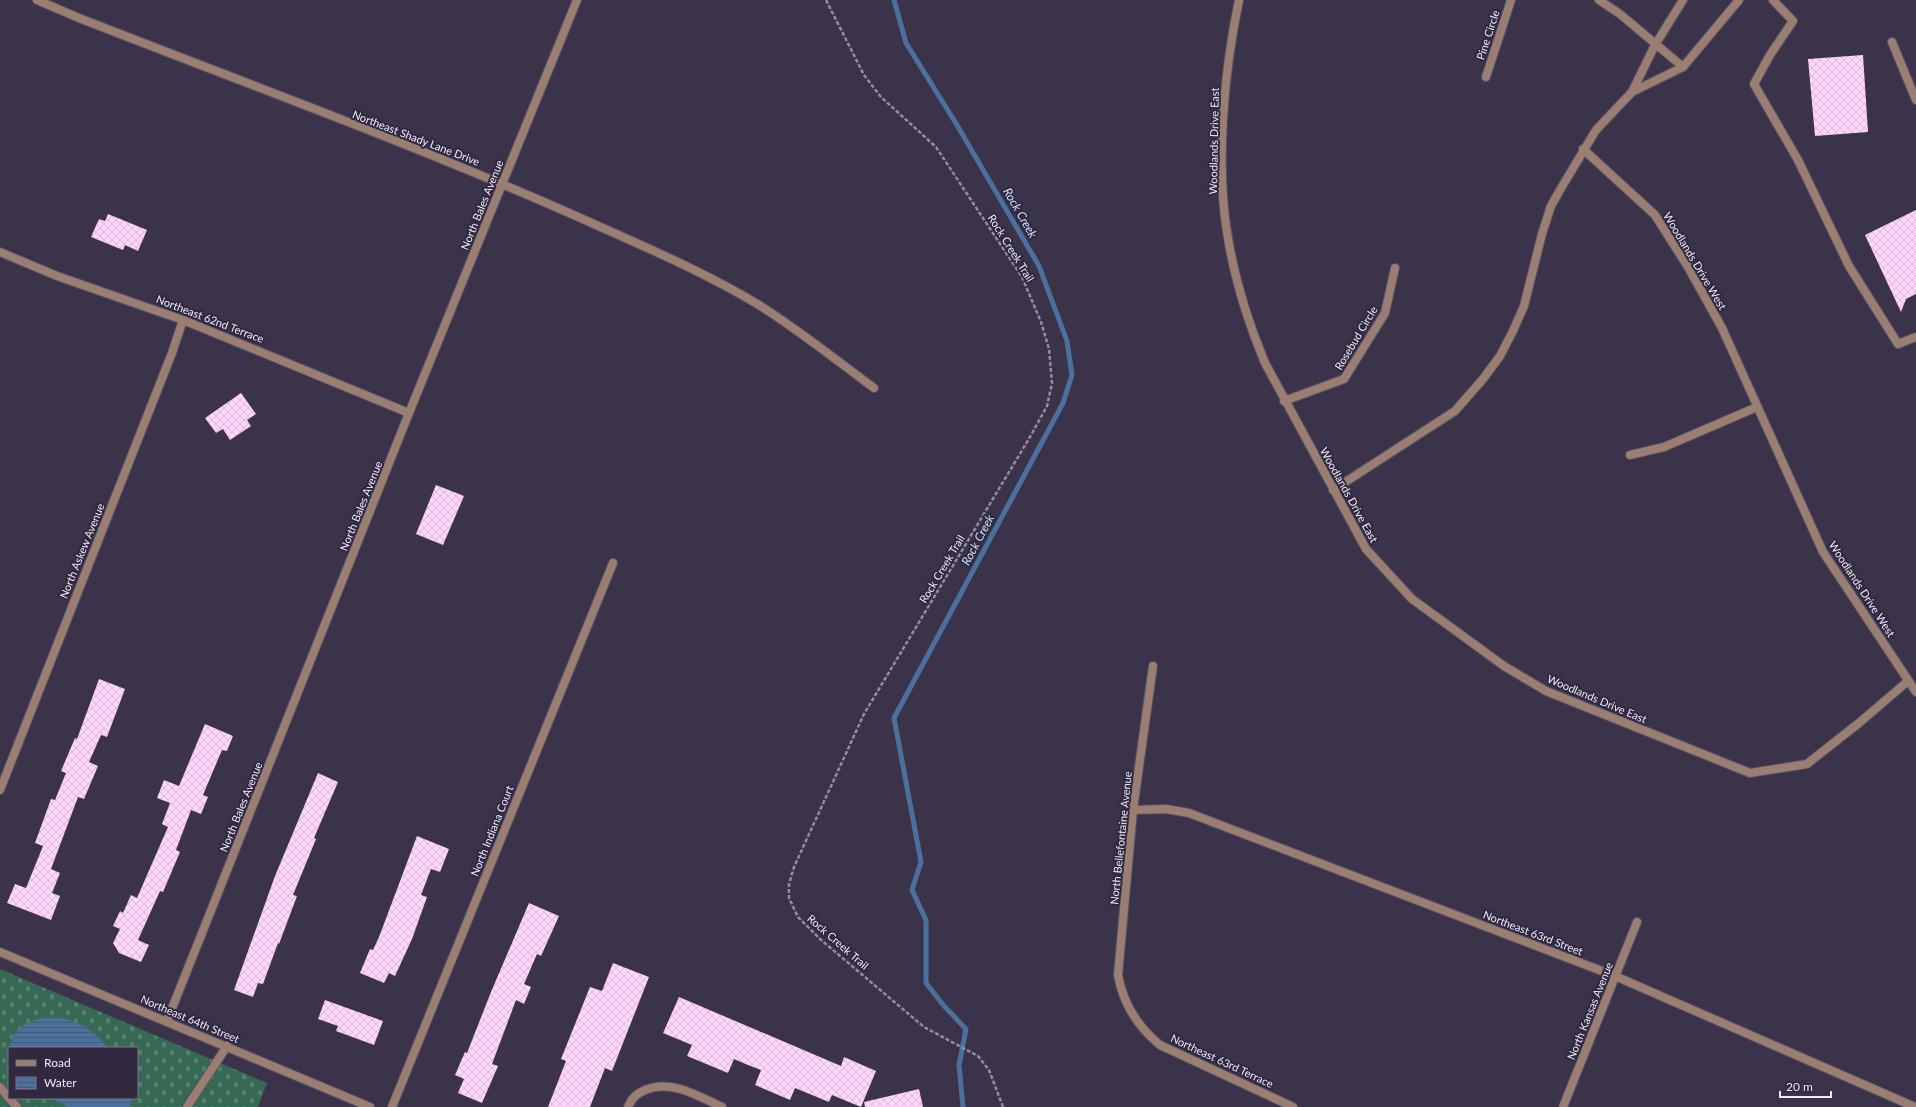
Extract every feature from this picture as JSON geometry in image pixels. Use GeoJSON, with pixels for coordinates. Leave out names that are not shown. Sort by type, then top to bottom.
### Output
{"type":"FeatureCollection","features":[{"type":"Feature","properties":{"kind":"street","name":"Northeast Shady Lane Drive"},"geometry":{"type":"LineString","coordinates":[[37,0],[55,4],[503,184],[711,278],[759,306],[806,337],[874,388]]}},
{"type":"Feature","properties":{"kind":"street","name":"North Bales Avenue"},"geometry":{"type":"LineString","coordinates":[[167,1021],[577,0]]}},
{"type":"Feature","properties":{"kind":"street","name":"Woodlands Drive East"},"geometry":{"type":"LineString","coordinates":[[1239,0],[1227,77],[1223,137],[1223,188],[1227,237],[1237,285],[1252,332],[1284,401],[1333,490],[1366,549],[1412,599],[1504,666],[1546,691],[1750,773],[1807,764],[1859,723],[1908,681]]}},
{"type":"Feature","properties":{"kind":"street","name":"Pine Circle"},"geometry":{"type":"LineString","coordinates":[[1486,77],[1511,0]]}},
{"type":"Feature","properties":{"kind":"street"},"geometry":{"type":"LineString","coordinates":[[1599,0],[1620,14],[1683,67]]}},
{"type":"Feature","properties":{"kind":"street"},"geometry":{"type":"LineString","coordinates":[[1333,490],[1455,411],[1483,379],[1500,356],[1524,306],[1542,234],[1552,206],[1583,149],[1596,130],[1632,92],[1655,45],[1683,0]]}},
{"type":"Feature","properties":{"kind":"street"},"geometry":{"type":"LineString","coordinates":[[1632,92],[1683,67],[1739,0]]}},
{"type":"Feature","properties":{"kind":"street"},"geometry":{"type":"LineString","coordinates":[[1773,0],[1793,21],[1770,55],[1754,84],[1798,160],[1849,266],[1894,338],[1898,344],[1916,337]]}},
{"type":"Feature","properties":{"kind":"street"},"geometry":{"type":"LineString","coordinates":[[1892,42],[1916,100]]}},
{"type":"Feature","properties":{"kind":"street","name":"Woodlands Drive West"},"geometry":{"type":"LineString","coordinates":[[1583,149],[1655,215],[1688,267],[1722,328],[1823,552],[1860,610],[1916,692]]}},
{"type":"Feature","properties":{"kind":"street","name":"Northeast 62nd Terrace"},"geometry":{"type":"LineString","coordinates":[[0,252],[57,276],[183,320],[410,413]]}},
{"type":"Feature","properties":{"kind":"street","name":"Rosebud Circle"},"geometry":{"type":"LineString","coordinates":[[1284,401],[1344,380],[1385,313],[1395,268]]}},
{"type":"Feature","properties":{"kind":"street","name":"North Askew Avenue"},"geometry":{"type":"LineString","coordinates":[[0,790],[172,354],[183,320]]}},
{"type":"Feature","properties":{"kind":"street"},"geometry":{"type":"LineString","coordinates":[[1630,455],[1664,447],[1758,407]]}},
{"type":"Feature","properties":{"kind":"street","name":"North Indiana Court"},"geometry":{"type":"LineString","coordinates":[[392,1107],[613,562]]}},
{"type":"Feature","properties":{"kind":"street","name":"North Bellefontaine Avenue"},"geometry":{"type":"LineString","coordinates":[[1130,1011],[1122,992],[1118,975],[1133,810],[1153,666]]}},
{"type":"Feature","properties":{"kind":"street","name":"Northeast 63rd Street"},"geometry":{"type":"LineString","coordinates":[[1133,810],[1166,809],[1189,813],[1615,976],[1916,1107]]}},
{"type":"Feature","properties":{"kind":"street","name":"North Kansas Avenue"},"geometry":{"type":"LineString","coordinates":[[1563,1107],[1637,922]]}},
{"type":"Feature","properties":{"kind":"street","name":"Northeast 64th Street"},"geometry":{"type":"LineString","coordinates":[[1,954],[167,1021],[370,1107]]}},
{"type":"Feature","properties":{"kind":"street","name":"Northeast 63rd Terrace"},"geometry":{"type":"LineString","coordinates":[[1130,1011],[1142,1029],[1165,1048],[1293,1107]]}},
{"type":"Feature","properties":{"kind":"street"},"geometry":{"type":"LineString","coordinates":[[187,1107],[227,1046]]}},
{"type":"Feature","properties":{"kind":"street"},"geometry":{"type":"LineString","coordinates":[[628,1107],[631,1100],[640,1093],[654,1086],[680,1089],[722,1107]]}},
{"type":"Feature","properties":{"kind":"street"},"geometry":{"type":"LineString","coordinates":[[0,1087],[8,1097]]}},
{"type":"Feature","properties":{"kind":"street"},"geometry":{"type":"LineString","coordinates":[[10,1099],[17,1107]]}},
{"type":"Feature","properties":{"kind":"path","name":"Rock Creek Trail"},"geometry":{"type":"LineString","coordinates":[[826,0],[864,75],[881,96],[936,147],[1022,277],[1041,322],[1050,349],[1052,383],[1047,406],[1030,437],[864,714],[794,867],[789,884],[790,898],[798,917],[820,939],[924,1027],[978,1056],[989,1070],[1003,1107]]}},
{"type":"Feature","properties":{"kind":"green space"},"geometry":{"type":"Polygon","coordinates":[[[0,969],[267,1083],[258,1107],[0,1107],[0,969]]]}},
{"type":"Feature","properties":{"kind":"water"},"geometry":{"type":"Polygon","coordinates":[[[45,1017],[54,1017],[72,1021],[80,1024],[95,1034],[107,1047],[9,1047],[14,1035],[18,1030],[26,1023],[45,1017]]]}},
{"type":"Feature","properties":{"kind":"water"},"geometry":{"type":"Polygon","coordinates":[[[53,1099],[132,1099],[130,1107],[68,1107],[53,1099]]]}},
{"type":"Feature","properties":{"kind":"building"},"geometry":{"type":"Polygon","coordinates":[[[1863,55],[1868,132],[1815,136],[1808,59],[1863,55]]]}},
{"type":"Feature","properties":{"kind":"building"},"geometry":{"type":"Polygon","coordinates":[[[1916,210],[1916,294],[1906,299],[1901,312],[1865,235],[1916,210]]]}},
{"type":"Feature","properties":{"kind":"building"},"geometry":{"type":"Polygon","coordinates":[[[108,214],[147,230],[138,251],[125,245],[123,250],[91,237],[99,219],[105,221],[108,214]]]}},
{"type":"Feature","properties":{"kind":"building"},"geometry":{"type":"Polygon","coordinates":[[[241,393],[256,414],[247,420],[251,426],[230,440],[223,429],[216,433],[205,418],[241,393]]]}},
{"type":"Feature","properties":{"kind":"building"},"geometry":{"type":"Polygon","coordinates":[[[436,485],[464,496],[443,545],[416,534],[436,485]]]}},
{"type":"Feature","properties":{"kind":"building"},"geometry":{"type":"Polygon","coordinates":[[[99,679],[125,689],[107,737],[101,735],[89,762],[98,766],[84,799],[78,797],[51,869],[60,873],[52,893],[60,896],[51,920],[7,903],[15,884],[26,888],[43,846],[35,843],[51,799],[55,800],[66,773],[61,771],[75,738],[77,739],[99,679]]]}},
{"type":"Feature","properties":{"kind":"building"},"geometry":{"type":"Polygon","coordinates":[[[205,724],[233,736],[227,751],[222,750],[203,795],[208,797],[201,814],[191,810],[176,850],[180,852],[163,892],[160,891],[138,940],[149,945],[141,962],[119,953],[113,943],[120,929],[113,926],[120,911],[123,913],[131,895],[137,898],[168,827],[162,824],[170,803],[157,798],[164,780],[179,786],[205,724]]]}},
{"type":"Feature","properties":{"kind":"building"},"geometry":{"type":"Polygon","coordinates":[[[318,773],[338,782],[314,838],[316,839],[293,895],[297,896],[279,944],[278,943],[263,984],[258,983],[253,997],[234,990],[275,876],[318,773]]]}},
{"type":"Feature","properties":{"kind":"building"},"geometry":{"type":"Polygon","coordinates":[[[417,836],[449,849],[440,872],[431,869],[421,895],[427,897],[412,939],[395,976],[389,973],[384,983],[360,973],[370,949],[373,950],[379,937],[417,836]]]}},
{"type":"Feature","properties":{"kind":"building"},"geometry":{"type":"Polygon","coordinates":[[[529,903],[559,916],[541,956],[537,954],[524,984],[531,987],[524,1004],[516,1000],[492,1064],[498,1066],[482,1103],[458,1093],[464,1079],[455,1075],[465,1052],[467,1053],[529,903]]]}},
{"type":"Feature","properties":{"kind":"building"},"geometry":{"type":"Polygon","coordinates":[[[613,963],[649,977],[612,1071],[605,1068],[590,1107],[548,1107],[566,1061],[561,1059],[590,987],[602,991],[613,963]]]}},
{"type":"Feature","properties":{"kind":"building"},"geometry":{"type":"Polygon","coordinates":[[[679,997],[841,1066],[844,1057],[876,1071],[861,1107],[832,1095],[829,1102],[795,1088],[790,1100],[755,1085],[761,1070],[734,1059],[728,1073],[687,1056],[692,1045],[663,1033],[679,997]]]}},
{"type":"Feature","properties":{"kind":"building"},"geometry":{"type":"Polygon","coordinates":[[[325,1000],[383,1021],[374,1045],[336,1031],[338,1026],[318,1019],[325,1000]]]}},
{"type":"Feature","properties":{"kind":"building"},"geometry":{"type":"Polygon","coordinates":[[[919,1089],[923,1107],[865,1107],[864,1102],[919,1089]]]}},
{"type":"Feature","properties":{"kind":"waterway","name":"Rock Creek"},"geometry":{"type":"LineString","coordinates":[[894,0],[906,43],[957,125],[1039,266],[1067,341],[1072,375],[1063,403],[894,718],[921,862],[912,890],[926,920],[926,983],[944,1006],[966,1029],[959,1065],[963,1107]]}}]}
